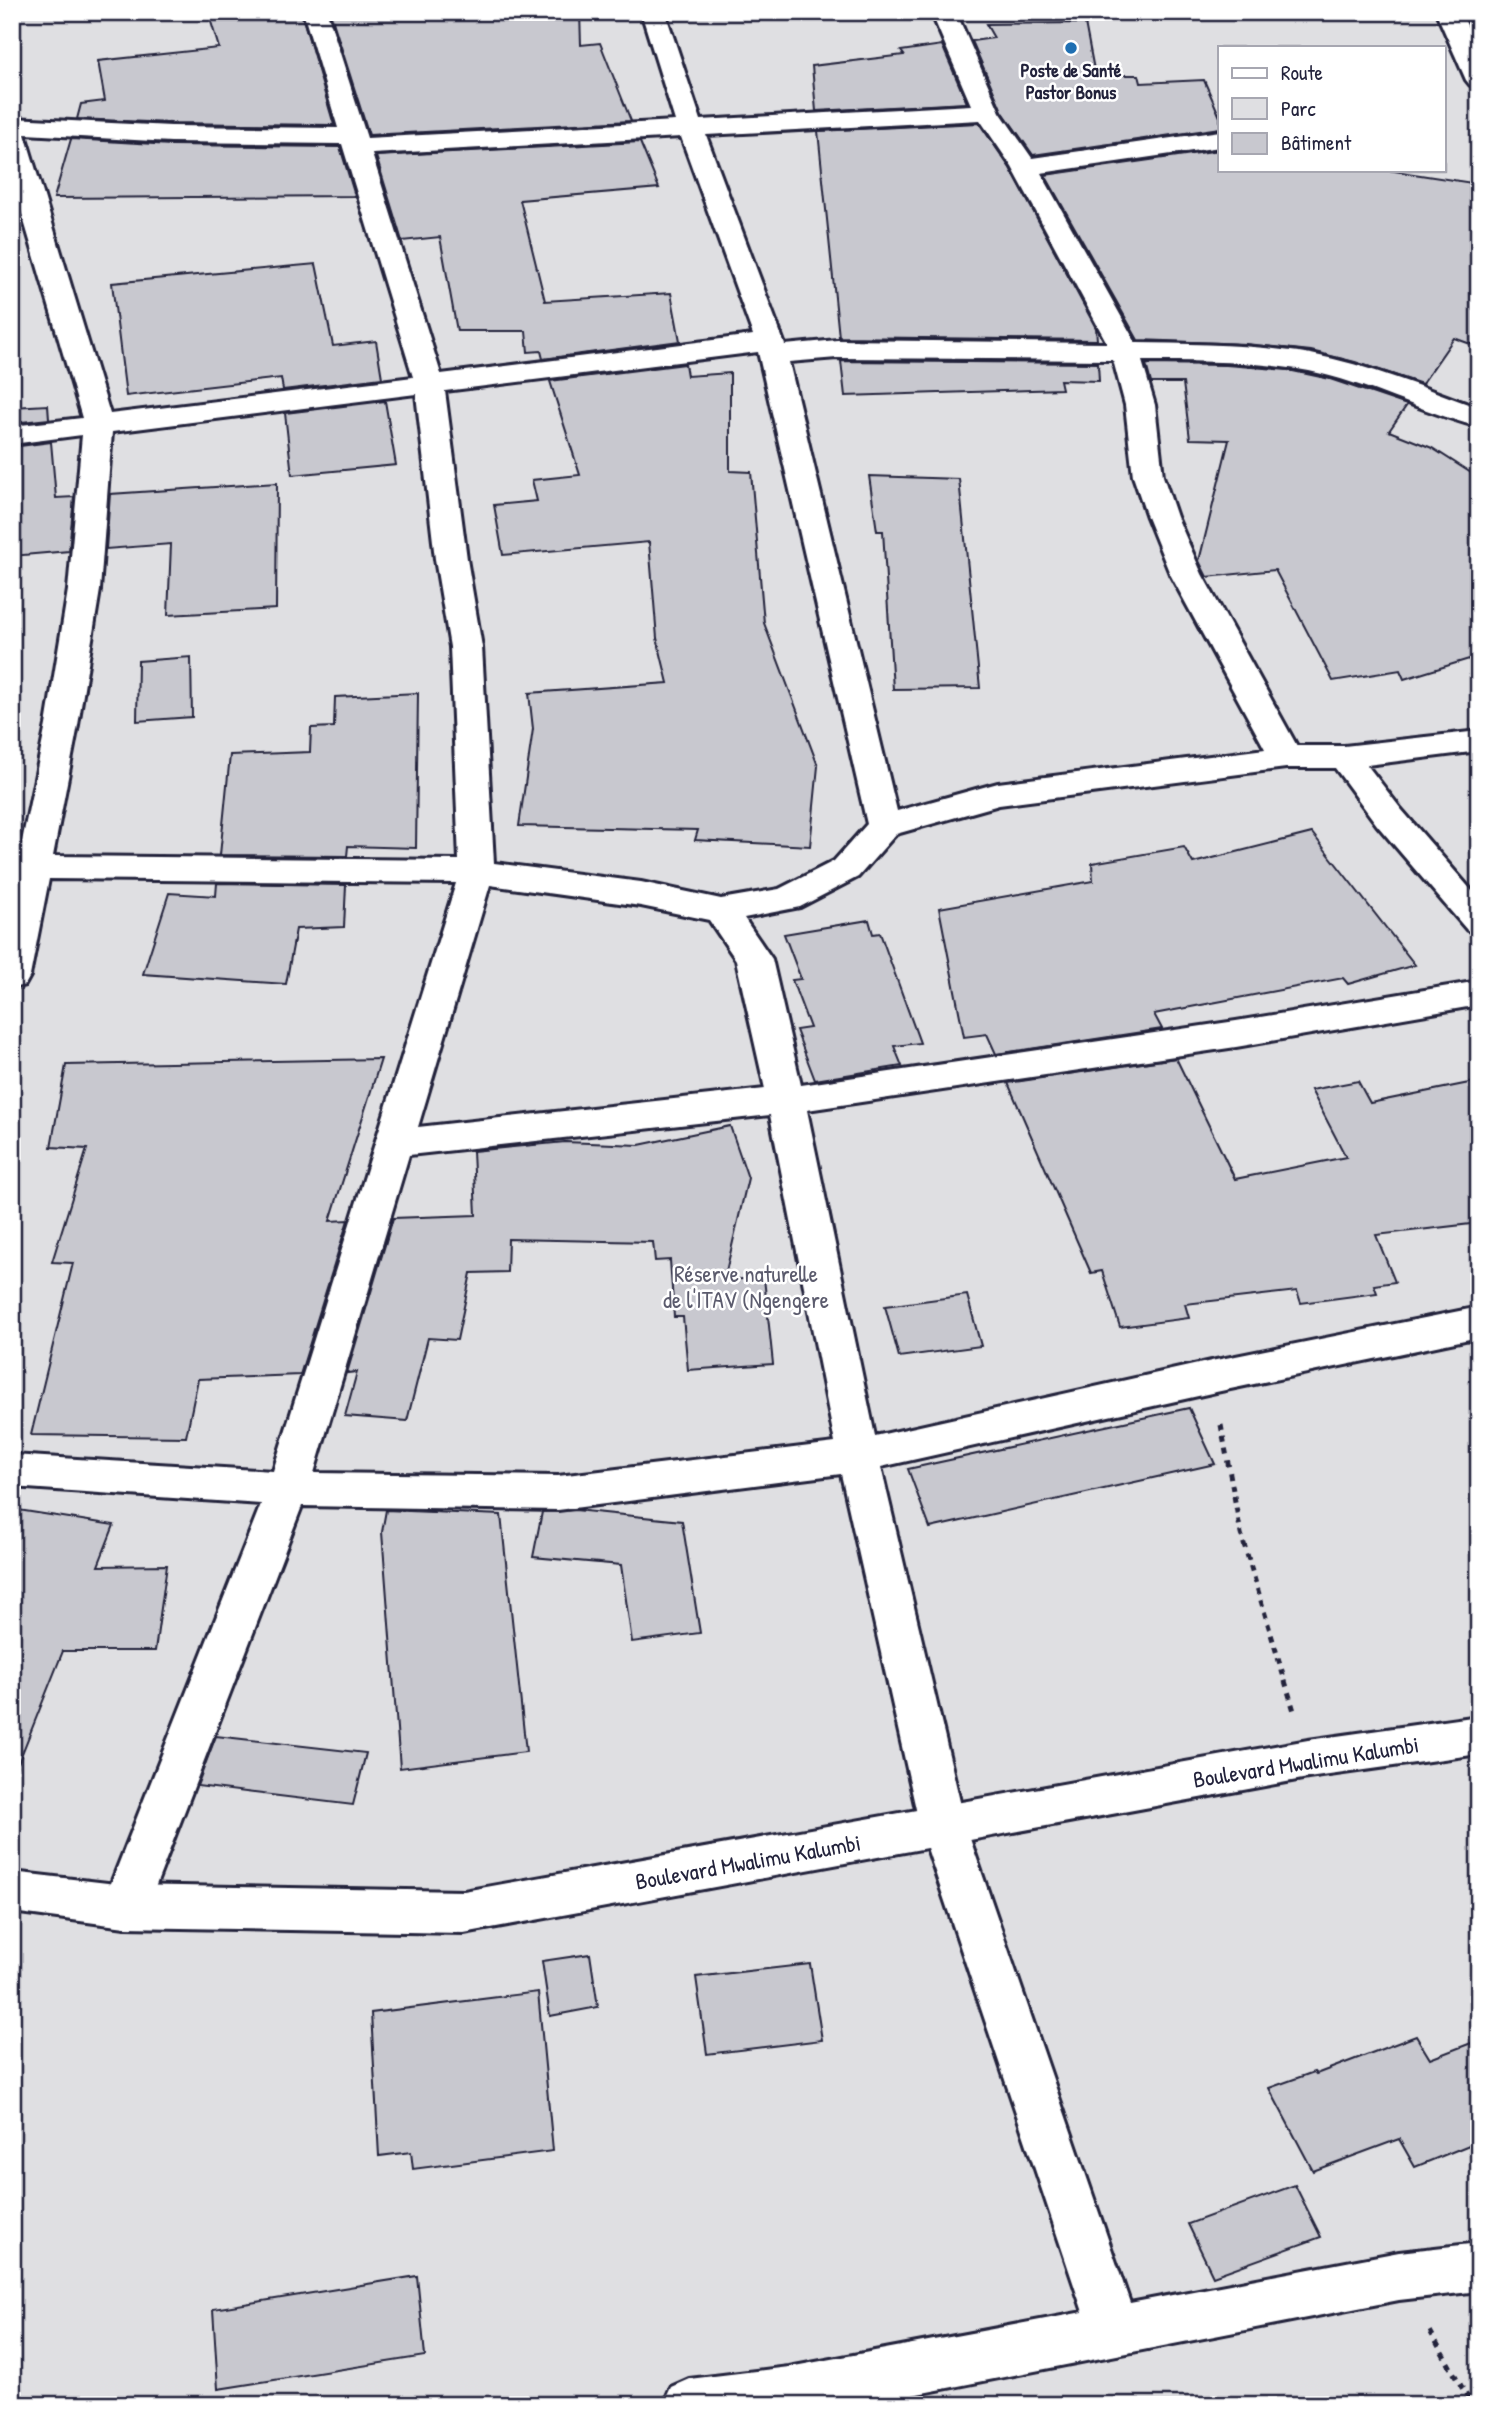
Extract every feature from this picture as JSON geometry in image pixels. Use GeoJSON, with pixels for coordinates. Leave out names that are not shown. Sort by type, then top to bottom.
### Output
{"type":"FeatureCollection","features":[{"type":"Feature","properties":{"kind":"street"},"geometry":{"type":"LineString","coordinates":[[125,1906],[288,1489],[477,872],[468,741],[466,647],[451,559],[430,386],[315,12]]}},
{"type":"Feature","properties":{"kind":"street"},"geometry":{"type":"LineString","coordinates":[[653,12],[690,127],[772,349],[884,826]]}},
{"type":"Feature","properties":{"kind":"street"},"geometry":{"type":"LineString","coordinates":[[943,12],[987,113],[1025,167],[1125,350],[1140,405],[1148,476],[1162,517],[1186,574],[1286,757]]}},
{"type":"Feature","properties":{"kind":"street"},"geometry":{"type":"LineString","coordinates":[[1448,12],[1471,74]]}},
{"type":"Feature","properties":{"kind":"street"},"geometry":{"type":"LineString","coordinates":[[12,126],[354,141],[987,113]]}},
{"type":"Feature","properties":{"kind":"street"},"geometry":{"type":"LineString","coordinates":[[12,135],[98,422],[84,590],[24,867],[12,976]]}},
{"type":"Feature","properties":{"kind":"street"},"geometry":{"type":"LineString","coordinates":[[1025,167],[1218,139]]}},
{"type":"Feature","properties":{"kind":"street"},"geometry":{"type":"LineString","coordinates":[[12,435],[98,422],[772,349],[1125,350],[1222,353],[1311,363],[1376,381],[1479,418]]}},
{"type":"Feature","properties":{"kind":"street"},"geometry":{"type":"LineString","coordinates":[[24,867],[477,872],[640,894],[721,911],[788,899],[846,869],[884,826],[998,794],[1286,757],[1344,757],[1479,741]]}},
{"type":"Feature","properties":{"kind":"street"},"geometry":{"type":"LineString","coordinates":[[1344,757],[1389,817],[1479,922]]}},
{"type":"Feature","properties":{"kind":"street"},"geometry":{"type":"LineString","coordinates":[[721,911],[754,959],[786,1100],[858,1456],[943,1827],[1114,2329]]}},
{"type":"Feature","properties":{"kind":"street"},"geometry":{"type":"LineString","coordinates":[[395,1143],[786,1100],[1236,1034],[1479,993]]}},
{"type":"Feature","properties":{"kind":"street"},"geometry":{"type":"LineString","coordinates":[[12,1471],[288,1489],[558,1493],[858,1456],[1216,1376],[1479,1322]]}},
{"type":"Feature","properties":{"kind":"street","name":"Boulevard Mwalimu Kalumbi"},"geometry":{"type":"LineString","coordinates":[[12,1892],[125,1906],[464,1912],[1308,1759],[1479,1735]]}},
{"type":"Feature","properties":{"kind":"street"},"geometry":{"type":"LineString","coordinates":[[689,2405],[790,2399],[1114,2329],[1399,2276],[1479,2267]]}},
{"type":"Feature","properties":{"kind":"path"},"geometry":{"type":"LineString","coordinates":[[1216,1376],[1226,1474],[1249,1565],[1308,1759]]}},
{"type":"Feature","properties":{"kind":"path"},"geometry":{"type":"LineString","coordinates":[[1399,2276],[1472,2405]]}},
{"type":"Feature","properties":{"kind":"green space","name":"Réserve naturelle de l'ITAV (Ngengere"},"geometry":{"type":"Polygon","coordinates":[[[12,12],[1479,12],[1479,2405],[12,2405],[12,12]]]}},
{"type":"Feature","properties":{"kind":"building"},"geometry":{"type":"Polygon","coordinates":[[[208,12],[301,12],[334,125],[77,119],[81,104],[105,101],[98,61],[219,48],[208,12]]]}},
{"type":"Feature","properties":{"kind":"building"},"geometry":{"type":"Polygon","coordinates":[[[330,12],[580,12],[581,45],[600,43],[631,121],[369,135],[330,12]]]}},
{"type":"Feature","properties":{"kind":"building"},"geometry":{"type":"Polygon","coordinates":[[[1085,23],[1095,75],[1139,75],[1141,83],[1204,80],[1218,112],[1218,128],[1033,155],[1002,111],[972,41],[994,38],[986,24],[1085,23]]]}},
{"type":"Feature","properties":{"kind":"building"},"geometry":{"type":"Polygon","coordinates":[[[942,45],[967,103],[816,111],[812,66],[904,55],[901,51],[942,45]]]}},
{"type":"Feature","properties":{"kind":"building"},"geometry":{"type":"Polygon","coordinates":[[[979,123],[1010,168],[1096,328],[1097,340],[839,337],[818,131],[979,123]]]}},
{"type":"Feature","properties":{"kind":"building"},"geometry":{"type":"Polygon","coordinates":[[[71,139],[171,145],[340,147],[355,196],[54,198],[71,139]]]}},
{"type":"Feature","properties":{"kind":"building"},"geometry":{"type":"Polygon","coordinates":[[[640,142],[659,188],[520,200],[545,301],[671,293],[680,341],[543,359],[541,351],[528,352],[526,331],[457,331],[440,237],[402,241],[376,156],[640,142]]]}},
{"type":"Feature","properties":{"kind":"building"},"geometry":{"type":"Polygon","coordinates":[[[1218,150],[1218,172],[1401,172],[1479,184],[1479,347],[1454,338],[1422,384],[1311,351],[1246,344],[1138,340],[1045,175],[1218,150]]]}},
{"type":"Feature","properties":{"kind":"building"},"geometry":{"type":"Polygon","coordinates":[[[316,264],[333,346],[376,341],[382,378],[283,390],[281,378],[126,396],[112,283],[316,264]]]}},
{"type":"Feature","properties":{"kind":"building"},"geometry":{"type":"Polygon","coordinates":[[[841,361],[1098,363],[1099,381],[1060,380],[1062,389],[845,396],[841,361]]]}},
{"type":"Feature","properties":{"kind":"building"},"geometry":{"type":"Polygon","coordinates":[[[685,364],[687,376],[730,373],[730,471],[751,472],[764,623],[818,766],[810,846],[695,840],[698,830],[519,826],[533,729],[529,693],[668,683],[657,638],[649,542],[503,555],[494,505],[537,501],[532,480],[580,475],[550,381],[685,364]]]}},
{"type":"Feature","properties":{"kind":"building"},"geometry":{"type":"Polygon","coordinates":[[[1146,364],[1226,365],[1288,370],[1330,379],[1407,405],[1389,431],[1432,448],[1479,478],[1479,656],[1404,679],[1400,670],[1333,681],[1275,570],[1207,577],[1199,561],[1229,440],[1190,439],[1183,383],[1151,383],[1146,364]]]}},
{"type":"Feature","properties":{"kind":"building"},"geometry":{"type":"Polygon","coordinates":[[[385,401],[396,465],[292,475],[285,413],[385,401]]]}},
{"type":"Feature","properties":{"kind":"building"},"geometry":{"type":"Polygon","coordinates":[[[48,405],[49,419],[12,423],[12,407],[48,405]]]}},
{"type":"Feature","properties":{"kind":"building"},"geometry":{"type":"Polygon","coordinates":[[[51,442],[56,498],[74,497],[69,551],[12,556],[12,447],[51,442]]]}},
{"type":"Feature","properties":{"kind":"building"},"geometry":{"type":"Polygon","coordinates":[[[869,476],[959,479],[980,688],[893,689],[883,531],[877,531],[869,476]]]}},
{"type":"Feature","properties":{"kind":"building"},"geometry":{"type":"Polygon","coordinates":[[[277,483],[276,609],[168,615],[171,544],[106,549],[110,494],[277,483]]]}},
{"type":"Feature","properties":{"kind":"building"},"geometry":{"type":"Polygon","coordinates":[[[191,657],[192,717],[137,721],[138,661],[191,657]]]}},
{"type":"Feature","properties":{"kind":"building"},"geometry":{"type":"Polygon","coordinates":[[[418,693],[416,848],[348,846],[347,856],[220,855],[230,755],[310,752],[311,728],[334,727],[335,697],[418,693]]]}},
{"type":"Feature","properties":{"kind":"building"},"geometry":{"type":"Polygon","coordinates":[[[1312,833],[1415,965],[1348,984],[1343,978],[1154,1014],[1162,1029],[996,1054],[987,1034],[964,1037],[939,908],[1093,881],[1092,863],[1184,847],[1193,863],[1312,833]]]}},
{"type":"Feature","properties":{"kind":"building"},"geometry":{"type":"Polygon","coordinates":[[[217,883],[346,885],[344,927],[296,929],[286,984],[143,974],[169,893],[216,896],[217,883]]]}},
{"type":"Feature","properties":{"kind":"building"},"geometry":{"type":"Polygon","coordinates":[[[869,920],[873,934],[880,933],[920,1043],[894,1046],[902,1066],[815,1080],[796,1030],[810,1028],[792,980],[801,979],[784,934],[869,920]]]}},
{"type":"Feature","properties":{"kind":"building"},"geometry":{"type":"Polygon","coordinates":[[[1176,1058],[1235,1179],[1346,1157],[1311,1090],[1358,1081],[1370,1103],[1479,1081],[1479,1223],[1376,1235],[1395,1282],[1374,1285],[1377,1293],[1301,1303],[1297,1291],[1185,1304],[1189,1318],[1120,1327],[1102,1271],[1091,1273],[1008,1083],[1176,1058]]]}},
{"type":"Feature","properties":{"kind":"building"},"geometry":{"type":"Polygon","coordinates":[[[381,1059],[330,1221],[348,1220],[300,1375],[198,1379],[186,1437],[31,1435],[73,1263],[52,1262],[87,1149],[51,1147],[66,1065],[381,1059]]]}},
{"type":"Feature","properties":{"kind":"building"},"geometry":{"type":"Polygon","coordinates":[[[730,1126],[748,1178],[724,1280],[764,1278],[773,1364],[688,1370],[683,1317],[674,1317],[670,1260],[655,1261],[653,1242],[508,1239],[507,1272],[471,1273],[457,1340],[428,1338],[407,1421],[345,1416],[357,1372],[347,1373],[393,1218],[476,1215],[473,1151],[565,1142],[639,1145],[730,1126]]]}},
{"type":"Feature","properties":{"kind":"building"},"geometry":{"type":"Polygon","coordinates":[[[967,1295],[981,1346],[899,1357],[885,1306],[967,1295]]]}},
{"type":"Feature","properties":{"kind":"building"},"geometry":{"type":"Polygon","coordinates":[[[1189,1408],[1215,1464],[930,1528],[908,1469],[1189,1408]]]}},
{"type":"Feature","properties":{"kind":"building"},"geometry":{"type":"Polygon","coordinates":[[[12,1509],[114,1525],[98,1566],[167,1565],[155,1651],[63,1651],[15,1771],[12,1771],[12,1509]]]}},
{"type":"Feature","properties":{"kind":"building"},"geometry":{"type":"Polygon","coordinates":[[[386,1510],[501,1515],[526,1752],[400,1768],[382,1532],[386,1510]]]}},
{"type":"Feature","properties":{"kind":"building"},"geometry":{"type":"Polygon","coordinates":[[[575,1510],[682,1521],[700,1633],[632,1642],[621,1565],[533,1557],[542,1512],[575,1510]]]}},
{"type":"Feature","properties":{"kind":"building"},"geometry":{"type":"Polygon","coordinates":[[[216,1736],[366,1753],[353,1805],[197,1786],[216,1736]]]}},
{"type":"Feature","properties":{"kind":"building"},"geometry":{"type":"Polygon","coordinates":[[[590,1954],[598,2007],[550,2016],[542,1961],[590,1954]]]}},
{"type":"Feature","properties":{"kind":"building"},"geometry":{"type":"Polygon","coordinates":[[[810,1964],[822,2040],[707,2054],[696,1977],[810,1964]]]}},
{"type":"Feature","properties":{"kind":"building"},"geometry":{"type":"Polygon","coordinates":[[[538,1992],[553,2151],[413,2169],[411,2152],[379,2156],[371,2013],[538,1992]]]}},
{"type":"Feature","properties":{"kind":"building"},"geometry":{"type":"Polygon","coordinates":[[[1416,2036],[1430,2059],[1479,2040],[1479,2141],[1415,2167],[1399,2139],[1313,2171],[1269,2088],[1314,2072],[1316,2074],[1416,2036]]]}},
{"type":"Feature","properties":{"kind":"building"},"geometry":{"type":"Polygon","coordinates":[[[1295,2185],[1321,2237],[1213,2276],[1188,2224],[1295,2185]]]}},
{"type":"Feature","properties":{"kind":"building"},"geometry":{"type":"Polygon","coordinates":[[[417,2276],[425,2356],[218,2389],[213,2309],[417,2276]]]}},
{"type":"Feature","properties":{"kind":"place","name":"Poste de Santé Pastor Bonus"},"geometry":{"type":"Point","coordinates":[1071,48]}}]}
